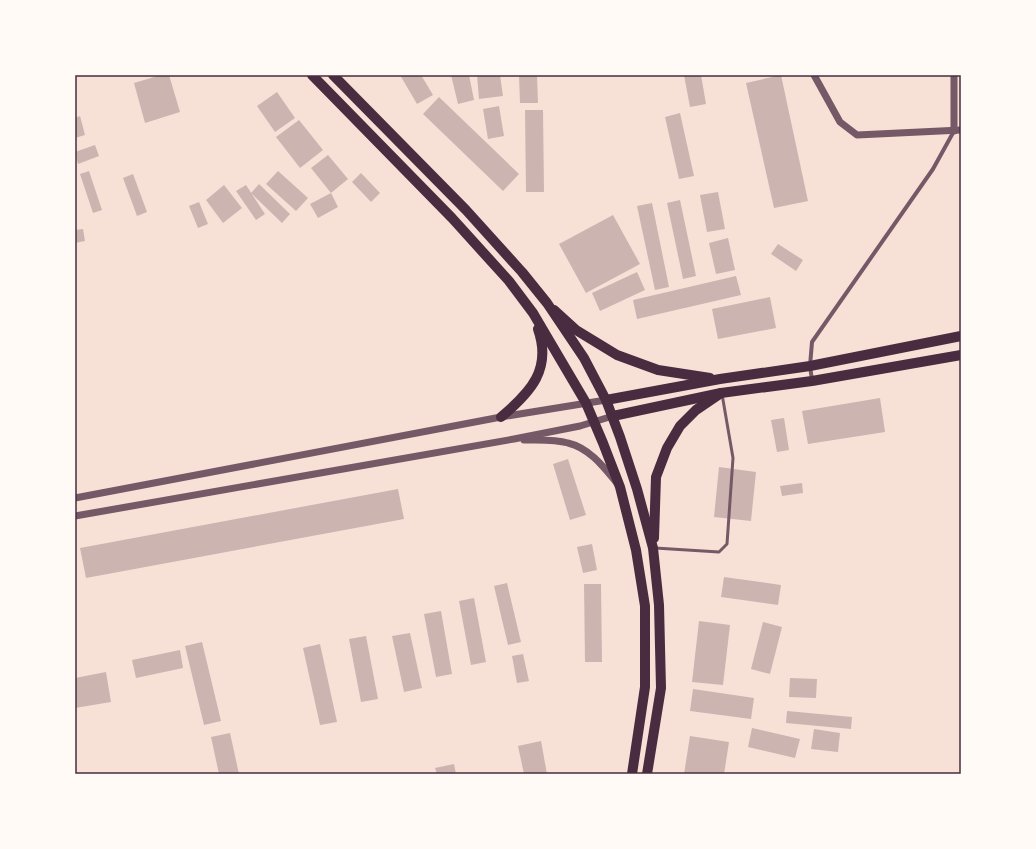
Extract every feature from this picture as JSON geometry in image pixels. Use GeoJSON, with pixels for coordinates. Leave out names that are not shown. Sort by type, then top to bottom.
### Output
{"type":"FeatureCollection","features":[{"type":"Feature","properties":{"kind":"main road"},"geometry":{"type":"LineString","coordinates":[[312,75],[452,218],[509,281],[533,313],[586,403],[620,487],[636,550],[644,606],[646,687],[632,774]]}},
{"type":"Feature","properties":{"kind":"main road"},"geometry":{"type":"LineString","coordinates":[[333,75],[466,210],[522,272],[547,303],[584,358],[613,416],[637,489],[653,548]]}},
{"type":"Feature","properties":{"kind":"main road"},"geometry":{"type":"LineString","coordinates":[[547,303],[576,330],[617,355],[658,370],[720,380]]}},
{"type":"Feature","properties":{"kind":"main road"},"geometry":{"type":"LineString","coordinates":[[501,416],[519,402],[533,386],[539,375],[543,356],[542,338],[533,313]]}},
{"type":"Feature","properties":{"kind":"main road"},"geometry":{"type":"LineString","coordinates":[[606,400],[810,366],[961,336]]}},
{"type":"Feature","properties":{"kind":"main road"},"geometry":{"type":"LineString","coordinates":[[613,416],[722,393],[812,381],[961,355]]}},
{"type":"Feature","properties":{"kind":"main road"},"geometry":{"type":"LineString","coordinates":[[647,774],[661,688],[659,605],[653,548],[656,477],[667,448],[680,426],[696,410],[722,393]]}},
{"type":"Feature","properties":{"kind":"street"},"geometry":{"type":"LineString","coordinates":[[814,75],[840,122],[857,135],[958,131]]}},
{"type":"Feature","properties":{"kind":"street"},"geometry":{"type":"LineString","coordinates":[[812,381],[810,366],[812,342],[958,131],[954,75]]}},
{"type":"Feature","properties":{"kind":"street"},"geometry":{"type":"LineString","coordinates":[[75,498],[501,416],[606,400]]}},
{"type":"Feature","properties":{"kind":"street"},"geometry":{"type":"LineString","coordinates":[[75,516],[514,439],[580,426],[613,416]]}},
{"type":"Feature","properties":{"kind":"street"},"geometry":{"type":"LineString","coordinates":[[514,439],[567,442],[574,445],[586,451],[602,464],[620,487]]}},
{"type":"Feature","properties":{"kind":"lane"},"geometry":{"type":"LineString","coordinates":[[653,548],[719,552],[727,544],[734,458],[722,393]]}},
{"type":"Feature","properties":{"kind":"building"},"geometry":{"type":"Polygon","coordinates":[[[161,75],[169,75],[180,112],[145,123],[134,83],[161,75]]]}},
{"type":"Feature","properties":{"kind":"building"},"geometry":{"type":"Polygon","coordinates":[[[400,75],[421,75],[433,95],[417,104],[400,75]]]}},
{"type":"Feature","properties":{"kind":"building"},"geometry":{"type":"Polygon","coordinates":[[[451,75],[469,75],[474,100],[458,104],[451,75]]]}},
{"type":"Feature","properties":{"kind":"building"},"geometry":{"type":"Polygon","coordinates":[[[477,75],[500,75],[503,96],[479,99],[477,75]]]}},
{"type":"Feature","properties":{"kind":"building"},"geometry":{"type":"Polygon","coordinates":[[[519,75],[537,75],[538,103],[520,103],[519,75]]]}},
{"type":"Feature","properties":{"kind":"building"},"geometry":{"type":"Polygon","coordinates":[[[684,75],[701,75],[706,104],[690,107],[684,75]]]}},
{"type":"Feature","properties":{"kind":"building"},"geometry":{"type":"Polygon","coordinates":[[[781,75],[808,201],[774,208],[746,83],[781,75]]]}},
{"type":"Feature","properties":{"kind":"building"},"geometry":{"type":"Polygon","coordinates":[[[277,92],[295,118],[275,132],[257,106],[277,92]]]}},
{"type":"Feature","properties":{"kind":"building"},"geometry":{"type":"Polygon","coordinates":[[[439,97],[519,174],[503,191],[423,114],[439,97]]]}},
{"type":"Feature","properties":{"kind":"building"},"geometry":{"type":"Polygon","coordinates":[[[499,106],[504,136],[488,139],[483,109],[499,106]]]}},
{"type":"Feature","properties":{"kind":"building"},"geometry":{"type":"Polygon","coordinates":[[[525,110],[543,110],[544,192],[526,192],[525,110]]]}},
{"type":"Feature","properties":{"kind":"building"},"geometry":{"type":"Polygon","coordinates":[[[680,113],[694,176],[679,179],[665,117],[680,113]]]}},
{"type":"Feature","properties":{"kind":"building"},"geometry":{"type":"Polygon","coordinates":[[[80,116],[85,135],[75,138],[75,118],[80,116]]]}},
{"type":"Feature","properties":{"kind":"building"},"geometry":{"type":"Polygon","coordinates":[[[299,120],[323,150],[300,168],[276,137],[299,120]]]}},
{"type":"Feature","properties":{"kind":"building"},"geometry":{"type":"Polygon","coordinates":[[[95,145],[99,156],[78,164],[75,152],[95,145]]]}},
{"type":"Feature","properties":{"kind":"building"},"geometry":{"type":"Polygon","coordinates":[[[328,155],[348,179],[331,193],[311,168],[328,155]]]}},
{"type":"Feature","properties":{"kind":"building"},"geometry":{"type":"Polygon","coordinates":[[[89,171],[102,210],[93,213],[80,174],[89,171]]]}},
{"type":"Feature","properties":{"kind":"building"},"geometry":{"type":"Polygon","coordinates":[[[278,171],[308,198],[296,211],[266,184],[278,171]]]}},
{"type":"Feature","properties":{"kind":"building"},"geometry":{"type":"Polygon","coordinates":[[[361,173],[380,193],[371,202],[352,182],[361,173]]]}},
{"type":"Feature","properties":{"kind":"building"},"geometry":{"type":"Polygon","coordinates":[[[133,174],[147,212],[137,216],[123,178],[133,174]]]}},
{"type":"Feature","properties":{"kind":"building"},"geometry":{"type":"Polygon","coordinates":[[[259,184],[290,214],[282,223],[251,193],[259,184]]]}},
{"type":"Feature","properties":{"kind":"building"},"geometry":{"type":"Polygon","coordinates":[[[224,185],[242,208],[223,223],[206,200],[224,185]]]}},
{"type":"Feature","properties":{"kind":"building"},"geometry":{"type":"Polygon","coordinates":[[[246,185],[265,214],[256,220],[236,191],[246,185]]]}},
{"type":"Feature","properties":{"kind":"building"},"geometry":{"type":"Polygon","coordinates":[[[718,192],[725,229],[707,232],[700,195],[718,192]]]}},
{"type":"Feature","properties":{"kind":"building"},"geometry":{"type":"Polygon","coordinates":[[[331,193],[338,207],[318,218],[310,204],[331,193]]]}},
{"type":"Feature","properties":{"kind":"building"},"geometry":{"type":"Polygon","coordinates":[[[680,200],[696,276],[683,279],[667,203],[680,200]]]}},
{"type":"Feature","properties":{"kind":"building"},"geometry":{"type":"Polygon","coordinates":[[[199,202],[208,224],[198,228],[189,206],[199,202]]]}},
{"type":"Feature","properties":{"kind":"building"},"geometry":{"type":"Polygon","coordinates":[[[652,203],[669,287],[655,290],[637,206],[652,203]]]}},
{"type":"Feature","properties":{"kind":"building"},"geometry":{"type":"Polygon","coordinates":[[[613,215],[640,264],[586,293],[559,244],[613,215]]]}},
{"type":"Feature","properties":{"kind":"building"},"geometry":{"type":"Polygon","coordinates":[[[83,229],[85,241],[75,243],[75,230],[83,229]]]}},
{"type":"Feature","properties":{"kind":"building"},"geometry":{"type":"Polygon","coordinates":[[[728,238],[735,270],[716,274],[709,243],[728,238]]]}},
{"type":"Feature","properties":{"kind":"building"},"geometry":{"type":"Polygon","coordinates":[[[778,244],[803,260],[796,271],[771,254],[778,244]]]}},
{"type":"Feature","properties":{"kind":"building"},"geometry":{"type":"Polygon","coordinates":[[[637,272],[645,290],[600,311],[592,293],[637,272]]]}},
{"type":"Feature","properties":{"kind":"building"},"geometry":{"type":"Polygon","coordinates":[[[736,276],[741,295],[637,319],[633,300],[736,276]]]}},
{"type":"Feature","properties":{"kind":"building"},"geometry":{"type":"Polygon","coordinates":[[[770,297],[776,328],[718,339],[712,309],[770,297]]]}},
{"type":"Feature","properties":{"kind":"building"},"geometry":{"type":"Polygon","coordinates":[[[880,398],[885,432],[808,444],[802,411],[880,398]]]}},
{"type":"Feature","properties":{"kind":"building"},"geometry":{"type":"Polygon","coordinates":[[[784,418],[789,450],[777,452],[771,420],[784,418]]]}},
{"type":"Feature","properties":{"kind":"building"},"geometry":{"type":"Polygon","coordinates":[[[568,459],[586,515],[570,520],[553,464],[568,459]]]}},
{"type":"Feature","properties":{"kind":"building"},"geometry":{"type":"Polygon","coordinates":[[[719,467],[756,472],[751,521],[714,517],[719,467]]]}},
{"type":"Feature","properties":{"kind":"building"},"geometry":{"type":"Polygon","coordinates":[[[802,483],[803,493],[782,496],[780,486],[802,483]]]}},
{"type":"Feature","properties":{"kind":"building"},"geometry":{"type":"Polygon","coordinates":[[[398,489],[404,519],[86,578],[80,548],[398,489]]]}},
{"type":"Feature","properties":{"kind":"building"},"geometry":{"type":"Polygon","coordinates":[[[592,544],[597,570],[583,573],[577,547],[592,544]]]}},
{"type":"Feature","properties":{"kind":"building"},"geometry":{"type":"Polygon","coordinates":[[[724,577],[781,585],[778,605],[721,597],[724,577]]]}},
{"type":"Feature","properties":{"kind":"building"},"geometry":{"type":"Polygon","coordinates":[[[507,583],[521,642],[508,645],[494,586],[507,583]]]}},
{"type":"Feature","properties":{"kind":"building"},"geometry":{"type":"Polygon","coordinates":[[[584,584],[601,584],[602,662],[585,662],[584,584]]]}},
{"type":"Feature","properties":{"kind":"building"},"geometry":{"type":"Polygon","coordinates":[[[474,598],[486,662],[471,665],[459,601],[474,598]]]}},
{"type":"Feature","properties":{"kind":"building"},"geometry":{"type":"Polygon","coordinates":[[[441,611],[452,674],[436,677],[424,614],[441,611]]]}},
{"type":"Feature","properties":{"kind":"building"},"geometry":{"type":"Polygon","coordinates":[[[699,621],[730,625],[723,685],[692,682],[699,621]]]}},
{"type":"Feature","properties":{"kind":"building"},"geometry":{"type":"Polygon","coordinates":[[[763,622],[782,627],[770,674],[751,669],[763,622]]]}},
{"type":"Feature","properties":{"kind":"building"},"geometry":{"type":"Polygon","coordinates":[[[410,633],[422,688],[404,692],[392,636],[410,633]]]}},
{"type":"Feature","properties":{"kind":"building"},"geometry":{"type":"Polygon","coordinates":[[[366,636],[378,699],[361,702],[349,639],[366,636]]]}},
{"type":"Feature","properties":{"kind":"building"},"geometry":{"type":"Polygon","coordinates":[[[202,642],[221,721],[204,725],[185,646],[202,642]]]}},
{"type":"Feature","properties":{"kind":"building"},"geometry":{"type":"Polygon","coordinates":[[[320,644],[337,722],[320,725],[303,648],[320,644]]]}},
{"type":"Feature","properties":{"kind":"building"},"geometry":{"type":"Polygon","coordinates":[[[180,650],[183,668],[136,678],[132,660],[180,650]]]}},
{"type":"Feature","properties":{"kind":"building"},"geometry":{"type":"Polygon","coordinates":[[[523,654],[529,681],[517,683],[512,656],[523,654]]]}},
{"type":"Feature","properties":{"kind":"building"},"geometry":{"type":"Polygon","coordinates":[[[106,672],[111,702],[75,708],[75,678],[106,672]]]}},
{"type":"Feature","properties":{"kind":"building"},"geometry":{"type":"Polygon","coordinates":[[[790,678],[817,679],[816,698],[789,697],[790,678]]]}},
{"type":"Feature","properties":{"kind":"building"},"geometry":{"type":"Polygon","coordinates":[[[693,689],[754,698],[751,719],[690,711],[693,689]]]}},
{"type":"Feature","properties":{"kind":"building"},"geometry":{"type":"Polygon","coordinates":[[[787,711],[852,717],[851,729],[786,723],[787,711]]]}},
{"type":"Feature","properties":{"kind":"building"},"geometry":{"type":"Polygon","coordinates":[[[752,728],[800,739],[795,758],[748,747],[752,728]]]}},
{"type":"Feature","properties":{"kind":"building"},"geometry":{"type":"Polygon","coordinates":[[[814,729],[840,733],[838,752],[811,749],[814,729]]]}},
{"type":"Feature","properties":{"kind":"building"},"geometry":{"type":"Polygon","coordinates":[[[230,733],[239,774],[219,774],[211,737],[230,733]]]}},
{"type":"Feature","properties":{"kind":"building"},"geometry":{"type":"Polygon","coordinates":[[[690,736],[729,742],[724,774],[684,774],[690,736]]]}},
{"type":"Feature","properties":{"kind":"building"},"geometry":{"type":"Polygon","coordinates":[[[541,741],[547,774],[524,774],[518,746],[541,741]]]}},
{"type":"Feature","properties":{"kind":"building"},"geometry":{"type":"Polygon","coordinates":[[[454,764],[456,774],[437,774],[435,768],[454,764]]]}}]}
